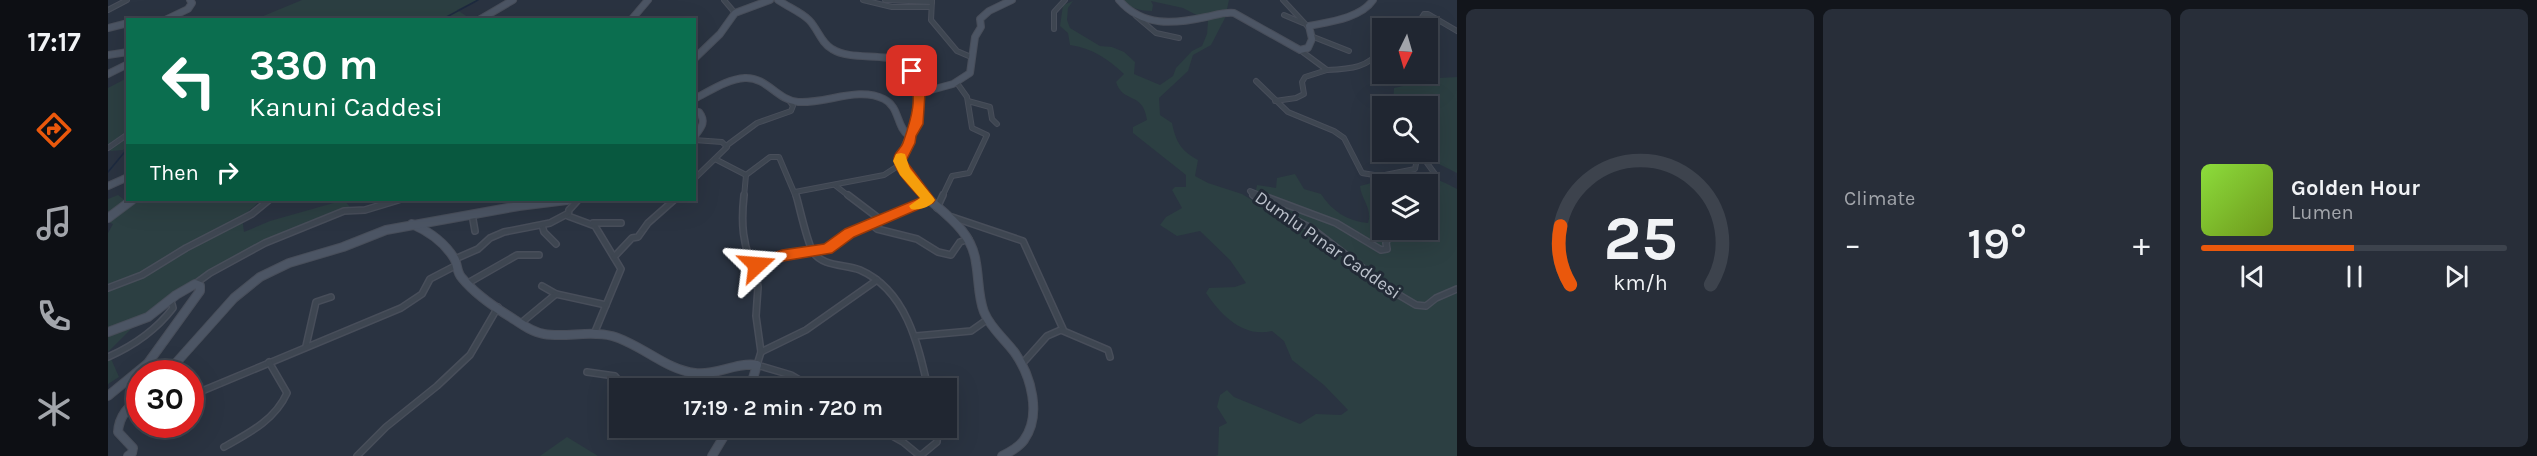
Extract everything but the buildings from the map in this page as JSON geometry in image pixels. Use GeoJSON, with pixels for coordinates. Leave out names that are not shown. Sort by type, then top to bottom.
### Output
{"type":"FeatureCollection","features":[{"type":"Feature","properties":{"kind":"street"},"geometry":{"type":"LineString","coordinates":[[108,10],[127,0]]}},
{"type":"Feature","properties":{"kind":"street"},"geometry":{"type":"LineString","coordinates":[[169,18],[188,9],[192,3],[190,0]]}},
{"type":"Feature","properties":{"kind":"street"},"geometry":{"type":"LineString","coordinates":[[482,18],[513,0]]}},
{"type":"Feature","properties":{"kind":"street"},"geometry":{"type":"LineString","coordinates":[[633,18],[648,0]]}},
{"type":"Feature","properties":{"kind":"street"},"geometry":{"type":"LineString","coordinates":[[724,0],[735,13]]}},
{"type":"Feature","properties":{"kind":"street"},"geometry":{"type":"LineString","coordinates":[[696,57],[720,34],[735,13],[770,0]]}},
{"type":"Feature","properties":{"kind":"street"},"geometry":{"type":"LineString","coordinates":[[778,0],[810,22],[825,43],[835,51],[844,54],[880,54],[902,63],[912,71],[918,81],[920,93],[917,124],[909,136],[909,143],[901,154],[901,164],[928,200],[969,240],[973,251],[981,304],[988,319],[1022,364],[1034,404],[1031,426],[1024,441],[1002,456]]}},
{"type":"Feature","properties":{"kind":"street"},"geometry":{"type":"LineString","coordinates":[[863,0],[892,7],[932,3],[938,0]]}},
{"type":"Feature","properties":{"kind":"street"},"geometry":{"type":"LineString","coordinates":[[885,0],[932,3]]}},
{"type":"Feature","properties":{"kind":"street"},"geometry":{"type":"LineString","coordinates":[[920,93],[957,83],[970,73],[975,37],[981,27],[980,19],[989,11],[1010,0]]}},
{"type":"Feature","properties":{"kind":"street"},"geometry":{"type":"LineString","coordinates":[[1054,29],[1053,12],[1055,7],[1065,0]]}},
{"type":"Feature","properties":{"kind":"street"},"geometry":{"type":"LineString","coordinates":[[1119,0],[1125,10],[1153,22],[1166,23],[1227,12],[1247,20],[1300,50],[1327,70]]}},
{"type":"Feature","properties":{"kind":"street"},"geometry":{"type":"LineString","coordinates":[[1284,15],[1310,26],[1366,9],[1373,0]]}},
{"type":"Feature","properties":{"kind":"street"},"geometry":{"type":"LineString","coordinates":[[1286,2],[1307,26],[1311,36],[1308,48],[1300,50]]}},
{"type":"Feature","properties":{"kind":"street"},"geometry":{"type":"LineString","coordinates":[[932,3],[931,20],[957,51],[971,57]]}},
{"type":"Feature","properties":{"kind":"street"},"geometry":{"type":"LineString","coordinates":[[1421,18],[1424,14],[1435,18]]}},
{"type":"Feature","properties":{"kind":"street"},"geometry":{"type":"LineString","coordinates":[[1136,16],[1156,33],[1179,38]]}},
{"type":"Feature","properties":{"kind":"street"},"geometry":{"type":"LineString","coordinates":[[1438,20],[1457,31]]}},
{"type":"Feature","properties":{"kind":"street"},"geometry":{"type":"LineString","coordinates":[[108,28],[126,24]]}},
{"type":"Feature","properties":{"kind":"street"},"geometry":{"type":"LineString","coordinates":[[1311,36],[1349,51]]}},
{"type":"Feature","properties":{"kind":"street"},"geometry":{"type":"LineString","coordinates":[[108,55],[126,52]]}},
{"type":"Feature","properties":{"kind":"street"},"geometry":{"type":"LineString","coordinates":[[1275,101],[1296,98],[1304,94],[1302,82],[1305,77],[1327,70],[1359,68],[1372,62]]}},
{"type":"Feature","properties":{"kind":"street"},"geometry":{"type":"LineString","coordinates":[[108,74],[126,65]]}},
{"type":"Feature","properties":{"kind":"street"},"geometry":{"type":"LineString","coordinates":[[696,98],[731,81],[752,78],[759,79],[789,100],[793,106],[791,111],[757,123],[726,146],[696,177]]}},
{"type":"Feature","properties":{"kind":"street"},"geometry":{"type":"LineString","coordinates":[[1256,81],[1288,112],[1336,132],[1346,139],[1351,147],[1352,160],[1362,173],[1380,176],[1415,169],[1415,162]]}},
{"type":"Feature","properties":{"kind":"street"},"geometry":{"type":"LineString","coordinates":[[937,208],[952,176],[969,173],[987,135],[972,128],[968,100],[957,83]]}},
{"type":"Feature","properties":{"kind":"street"},"geometry":{"type":"LineString","coordinates":[[789,100],[816,102],[850,96],[879,95],[887,98],[895,106],[900,114],[903,132],[909,136]]}},
{"type":"Feature","properties":{"kind":"street"},"geometry":{"type":"LineString","coordinates":[[968,100],[990,107],[992,119],[997,124]]}},
{"type":"Feature","properties":{"kind":"street"},"geometry":{"type":"LineString","coordinates":[[696,112],[703,117],[703,125],[696,135]]}},
{"type":"Feature","properties":{"kind":"street"},"geometry":{"type":"LineString","coordinates":[[108,148],[126,135]]}},
{"type":"Feature","properties":{"kind":"street"},"geometry":{"type":"LineString","coordinates":[[696,138],[722,142],[726,146]]}},
{"type":"Feature","properties":{"kind":"street"},"geometry":{"type":"LineString","coordinates":[[753,378],[761,352],[756,316],[759,287],[755,270],[743,246],[743,211],[746,175],[770,156],[779,157],[795,192],[813,252],[823,261],[860,270],[890,290],[916,336],[926,378]]}},
{"type":"Feature","properties":{"kind":"street"},"geometry":{"type":"LineString","coordinates":[[715,159],[746,175]]}},
{"type":"Feature","properties":{"kind":"street"},"geometry":{"type":"LineString","coordinates":[[795,192],[884,175],[901,164]]}},
{"type":"Feature","properties":{"kind":"street"},"geometry":{"type":"LineString","coordinates":[[108,186],[126,178]]}},
{"type":"Feature","properties":{"kind":"street"},"geometry":{"type":"LineString","coordinates":[[836,186],[881,220],[872,225]]}},
{"type":"Feature","properties":{"kind":"street","name":"Dumlu Pınar Caddesi"},"geometry":{"type":"LineString","coordinates":[[1387,240],[1387,249],[1381,249],[1336,224],[1250,191],[1270,207],[1311,228],[1394,292],[1416,305],[1426,306],[1436,298],[1457,289]]}},
{"type":"Feature","properties":{"kind":"street"},"geometry":{"type":"LineString","coordinates":[[755,270],[757,265],[765,261],[802,252],[827,249],[849,233],[928,200]]}},
{"type":"Feature","properties":{"kind":"street"},"geometry":{"type":"LineString","coordinates":[[108,218],[131,201]]}},
{"type":"Feature","properties":{"kind":"street"},"geometry":{"type":"LineString","coordinates":[[108,288],[142,275],[186,248],[252,214],[268,201]]}},
{"type":"Feature","properties":{"kind":"street"},"geometry":{"type":"LineString","coordinates":[[108,332],[148,317],[210,273],[265,243],[344,211],[365,210],[395,201]]}},
{"type":"Feature","properties":{"kind":"street"},"geometry":{"type":"LineString","coordinates":[[179,360],[234,298],[260,277],[289,262],[343,247],[386,230],[412,224],[560,201]]}},
{"type":"Feature","properties":{"kind":"street"},"geometry":{"type":"LineString","coordinates":[[204,390],[306,346],[401,309],[422,294],[430,279],[478,249],[490,238],[504,232],[542,225],[567,214],[577,201]]}},
{"type":"Feature","properties":{"kind":"street"},"geometry":{"type":"LineString","coordinates":[[614,256],[632,238],[639,237],[648,224],[673,201]]}},
{"type":"Feature","properties":{"kind":"street"},"geometry":{"type":"LineString","coordinates":[[472,214],[475,231]]}},
{"type":"Feature","properties":{"kind":"street"},"geometry":{"type":"LineString","coordinates":[[567,214],[576,222],[621,223]]}},
{"type":"Feature","properties":{"kind":"street"},"geometry":{"type":"LineString","coordinates":[[944,214],[1023,241],[1063,325],[1061,330]]}},
{"type":"Feature","properties":{"kind":"street"},"geometry":{"type":"LineString","coordinates":[[590,223],[595,226],[620,265],[621,273],[594,334]]}},
{"type":"Feature","properties":{"kind":"street"},"geometry":{"type":"LineString","coordinates":[[412,224],[430,232],[455,262],[461,277],[530,330],[545,334],[608,335],[639,346],[676,367],[700,374]]}},
{"type":"Feature","properties":{"kind":"street"},"geometry":{"type":"LineString","coordinates":[[542,225],[544,232],[556,244]]}},
{"type":"Feature","properties":{"kind":"street"},"geometry":{"type":"LineString","coordinates":[[872,225],[885,234],[915,238],[945,256],[951,255],[960,242],[969,240]]}},
{"type":"Feature","properties":{"kind":"street"},"geometry":{"type":"LineString","coordinates":[[468,283],[517,255],[538,255]]}},
{"type":"Feature","properties":{"kind":"street"},"geometry":{"type":"LineString","coordinates":[[761,352],[806,330],[877,280]]}},
{"type":"Feature","properties":{"kind":"street"},"geometry":{"type":"LineString","coordinates":[[108,396],[157,353],[200,291],[200,286],[195,284]]}},
{"type":"Feature","properties":{"kind":"street"},"geometry":{"type":"LineString","coordinates":[[542,286],[556,294],[606,305]]}},
{"type":"Feature","properties":{"kind":"street"},"geometry":{"type":"LineString","coordinates":[[521,324],[556,294]]}},
{"type":"Feature","properties":{"kind":"street"},"geometry":{"type":"LineString","coordinates":[[306,346],[315,302],[331,297]]}},
{"type":"Feature","properties":{"kind":"street"},"geometry":{"type":"LineString","coordinates":[[108,357],[127,347],[161,321],[173,308],[172,304],[167,302]]}},
{"type":"Feature","properties":{"kind":"street"},"geometry":{"type":"LineString","coordinates":[[357,456],[470,355],[498,307]]}},
{"type":"Feature","properties":{"kind":"street"},"geometry":{"type":"LineString","coordinates":[[916,336],[971,331],[988,319]]}},
{"type":"Feature","properties":{"kind":"street"},"geometry":{"type":"LineString","coordinates":[[1022,364],[1047,336],[1061,330],[1108,350],[1110,357]]}},
{"type":"Feature","properties":{"kind":"street"},"geometry":{"type":"LineString","coordinates":[[224,447],[276,413],[284,402],[287,393],[269,362]]}},
{"type":"Feature","properties":{"kind":"street"},"geometry":{"type":"LineString","coordinates":[[695,378],[700,374],[746,362],[796,378]]}},
{"type":"Feature","properties":{"kind":"street"},"geometry":{"type":"LineString","coordinates":[[587,372],[612,374],[618,378]]}},
{"type":"Feature","properties":{"kind":"street"},"geometry":{"type":"LineString","coordinates":[[126,408],[118,422],[117,432],[133,448],[132,453],[128,456]]}},
{"type":"Feature","properties":{"kind":"street"},"geometry":{"type":"LineString","coordinates":[[712,456],[723,438]]}},
{"type":"Feature","properties":{"kind":"street"},"geometry":{"type":"LineString","coordinates":[[896,438],[920,456],[938,443],[940,438]]}},
{"type":"Feature","properties":{"kind":"shaded area"},"geometry":{"type":"Polygon","coordinates":[[[302,0],[477,0],[457,10],[469,18],[258,18],[302,0]]]}},
{"type":"Feature","properties":{"kind":"shaded area"},"geometry":{"type":"Polygon","coordinates":[[[1122,0],[1229,0],[1225,18],[1211,45],[1193,55],[1188,71],[1159,98],[1160,115],[1172,123],[1175,136],[1183,149],[1198,160],[1195,176],[1208,183],[1242,194],[1265,208],[1255,195],[1257,185],[1276,188],[1277,178],[1295,174],[1304,189],[1321,194],[1341,214],[1353,220],[1368,223],[1369,213],[1360,186],[1372,183],[1372,240],[1438,240],[1438,180],[1457,189],[1457,456],[1215,456],[1218,455],[1219,427],[1227,423],[1217,407],[1220,395],[1227,390],[1234,397],[1300,424],[1316,414],[1341,415],[1348,410],[1324,385],[1292,360],[1284,341],[1272,331],[1261,332],[1242,328],[1226,317],[1212,301],[1206,293],[1209,288],[1235,287],[1246,283],[1230,260],[1200,231],[1177,236],[1160,225],[1166,217],[1182,208],[1172,190],[1175,187],[1186,187],[1186,175],[1133,133],[1133,127],[1147,120],[1145,111],[1137,101],[1119,89],[1116,82],[1124,74],[1106,59],[1093,52],[1070,45],[1068,33],[1060,26],[1063,5],[1073,1],[1068,8],[1067,20],[1070,28],[1100,46],[1112,47],[1124,52],[1135,62],[1134,74],[1160,85],[1173,76],[1176,68],[1192,51],[1202,46],[1207,34],[1208,21],[1183,8],[1151,1],[1152,11],[1128,5],[1122,0]]]}},
{"type":"Feature","properties":{"kind":"shaded area"},"geometry":{"type":"Polygon","coordinates":[[[1457,77],[1457,173],[1435,162],[1438,162],[1438,96],[1394,96],[1394,88],[1412,84],[1438,84],[1439,78],[1457,77]]]}},
{"type":"Feature","properties":{"kind":"shaded area"},"geometry":{"type":"Polygon","coordinates":[[[126,79],[126,147],[123,150],[108,149],[108,88],[126,79]]]}},
{"type":"Feature","properties":{"kind":"shaded area"},"geometry":{"type":"Polygon","coordinates":[[[118,195],[130,204],[135,201],[260,201],[242,217],[244,232],[270,221],[340,201],[345,201],[350,207],[290,231],[210,273],[153,307],[108,352],[108,233],[113,224],[108,222],[108,199],[118,195]]]}},
{"type":"Feature","properties":{"kind":"shaded area"},"geometry":{"type":"Polygon","coordinates":[[[108,352],[119,377],[108,384],[108,352]]]}},
{"type":"Feature","properties":{"kind":"shaded area"},"geometry":{"type":"Polygon","coordinates":[[[567,437],[598,456],[540,456],[567,437]]]}},
{"type":"Feature","properties":{"kind":"waterway"},"geometry":{"type":"LineString","coordinates":[[445,18],[478,0]]}},
{"type":"Feature","properties":{"kind":"waterway"},"geometry":{"type":"LineString","coordinates":[[108,172],[126,150]]}},
{"type":"Feature","properties":{"kind":"slow traffic"},"geometry":{"type":"LineString","coordinates":[[901,157],[900,161],[905,171],[928,200],[916,206]]}},
{"type":"Feature","properties":{"kind":"route"},"geometry":{"type":"LineString","coordinates":[[757,265],[782,256],[827,249],[849,233],[928,200],[900,161],[901,154],[909,143],[909,136],[917,124],[920,93],[918,81],[912,71]]}}]}
